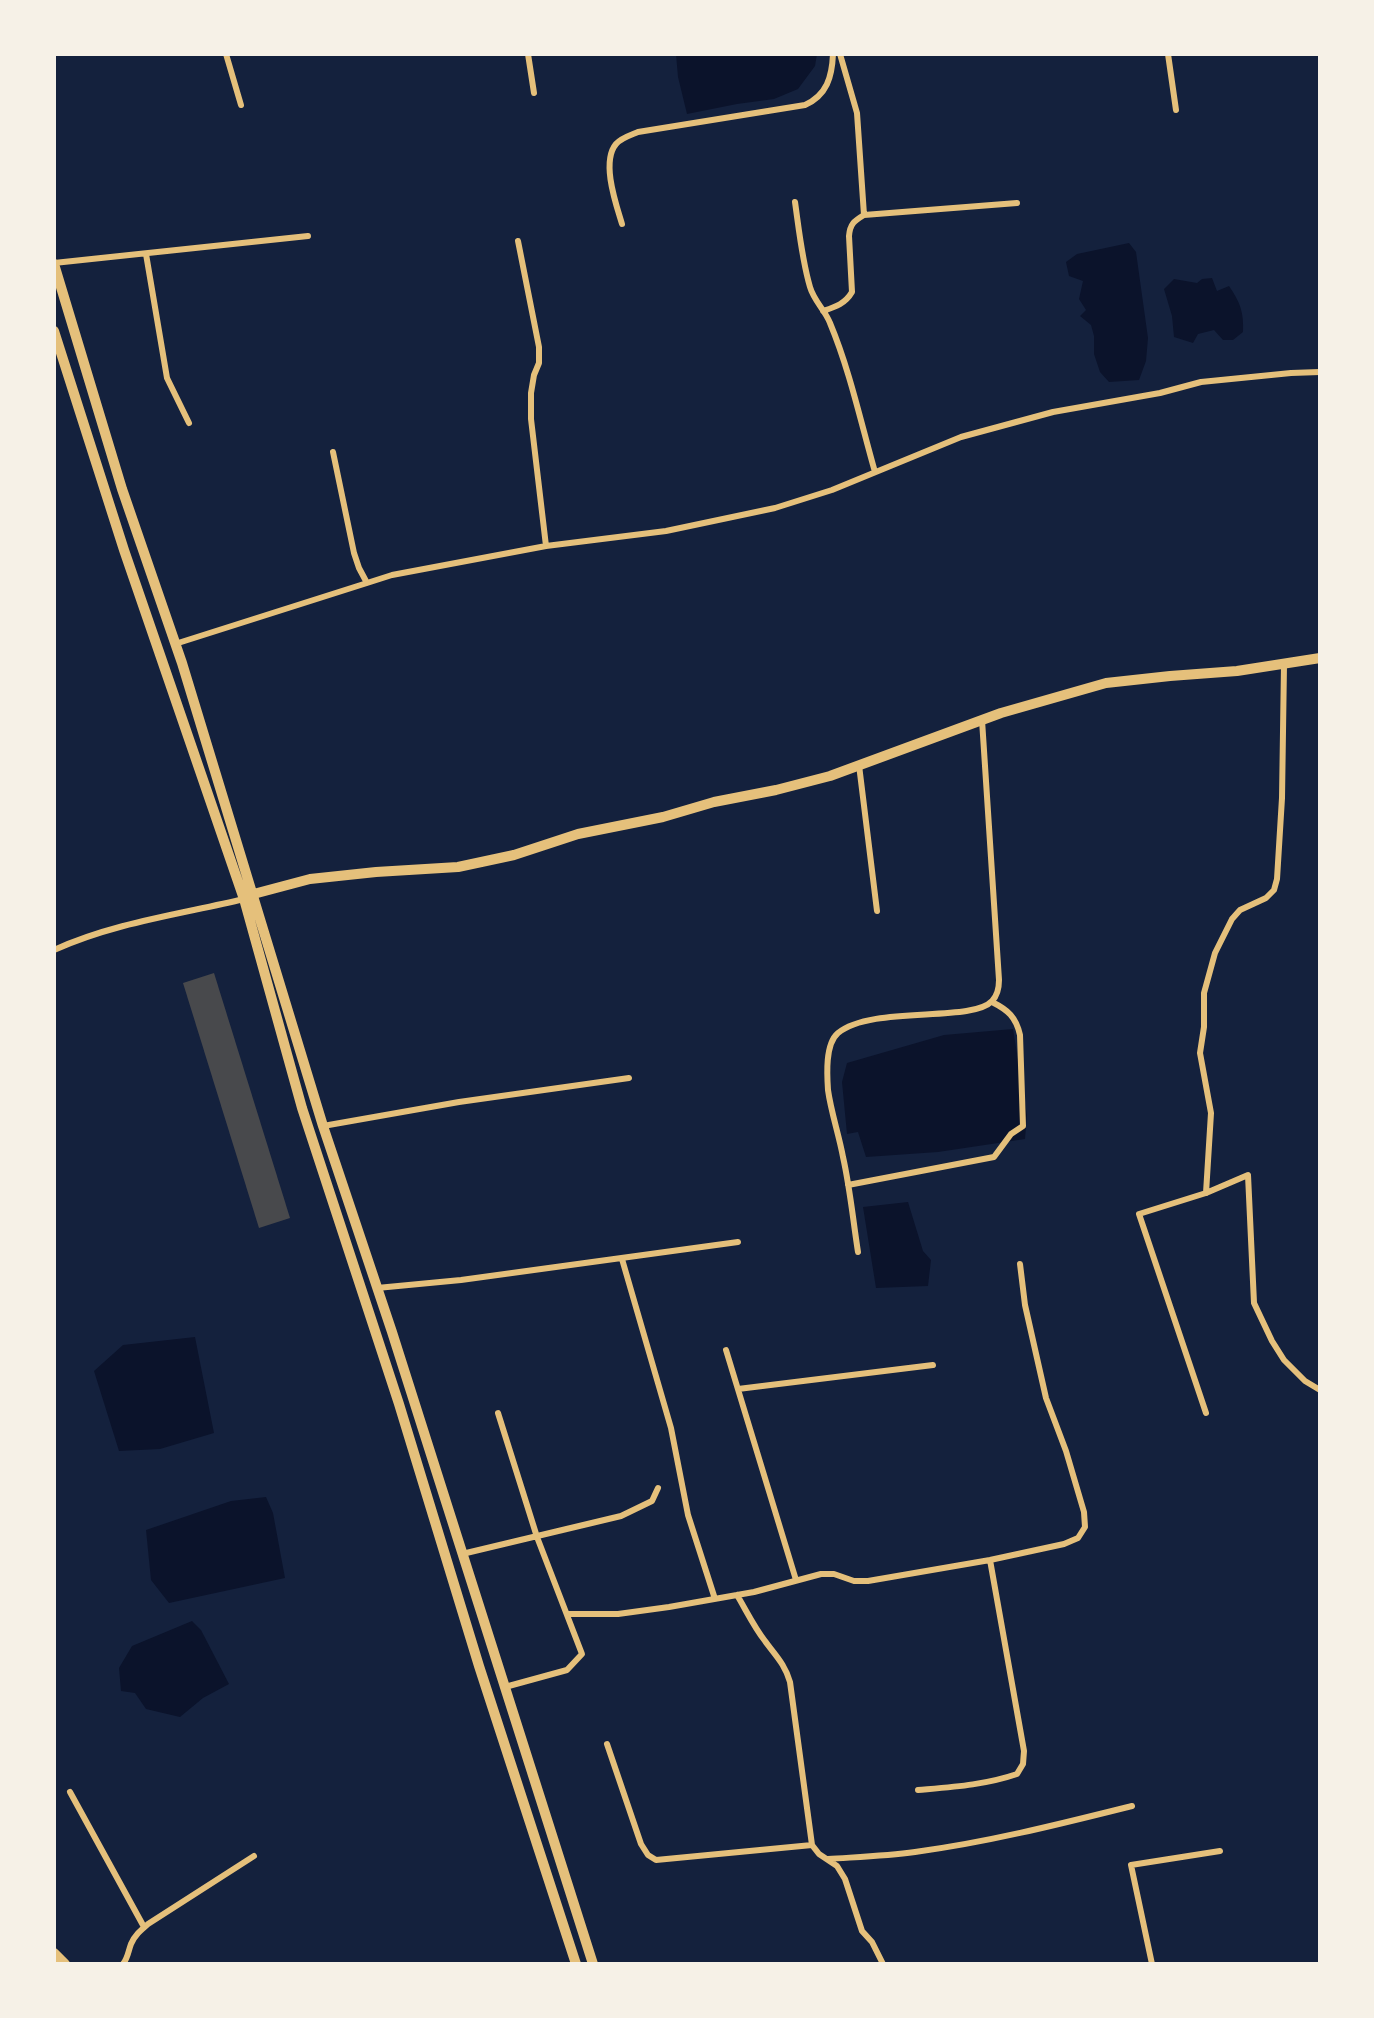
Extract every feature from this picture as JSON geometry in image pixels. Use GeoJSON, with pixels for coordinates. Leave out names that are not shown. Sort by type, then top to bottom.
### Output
{"type":"FeatureCollection","features":[{"type":"Feature","properties":{"kind":"street"},"geometry":{"type":"LineString","coordinates":[[226,54],[241,105]]}},
{"type":"Feature","properties":{"kind":"street"},"geometry":{"type":"LineString","coordinates":[[528,54],[534,93]]}},
{"type":"Feature","properties":{"kind":"street"},"geometry":{"type":"LineString","coordinates":[[622,224],[610,185],[610,162],[613,149],[618,141],[638,132],[805,105],[817,100],[826,88],[831,76],[833,54]]}},
{"type":"Feature","properties":{"kind":"street"},"geometry":{"type":"LineString","coordinates":[[840,54],[857,113],[864,215]]}},
{"type":"Feature","properties":{"kind":"street"},"geometry":{"type":"LineString","coordinates":[[1168,54],[1176,110]]}},
{"type":"Feature","properties":{"kind":"street"},"geometry":{"type":"LineString","coordinates":[[795,202],[806,272],[814,297],[829,321],[850,381],[874,472]]}},
{"type":"Feature","properties":{"kind":"street"},"geometry":{"type":"LineString","coordinates":[[823,311],[841,305],[848,300],[852,292],[850,227],[855,220],[864,215],[1017,203]]}},
{"type":"Feature","properties":{"kind":"street"},"geometry":{"type":"LineString","coordinates":[[308,236],[54,264],[122,489],[175,644],[302,1108],[399,1404],[479,1666],[576,1964]]}},
{"type":"Feature","properties":{"kind":"street"},"geometry":{"type":"LineString","coordinates":[[518,240],[539,347],[539,363],[531,393],[531,419],[546,546]]}},
{"type":"Feature","properties":{"kind":"street"},"geometry":{"type":"LineString","coordinates":[[146,254],[167,378],[189,423]]}},
{"type":"Feature","properties":{"kind":"street"},"geometry":{"type":"LineString","coordinates":[[54,332],[124,550],[246,897],[377,1288],[593,1964]]}},
{"type":"Feature","properties":{"kind":"street"},"geometry":{"type":"LineString","coordinates":[[175,644],[392,575],[546,546],[666,531],[775,508],[832,490],[960,437],[1053,412],[1160,393],[1201,382],[1320,372]]}},
{"type":"Feature","properties":{"kind":"street"},"geometry":{"type":"LineString","coordinates":[[333,452],[354,553],[367,583]]}},
{"type":"Feature","properties":{"kind":"street"},"geometry":{"type":"LineString","coordinates":[[54,950],[76,940],[118,928],[310,879],[458,867],[514,855],[578,834],[663,817],[714,802],[776,790],[830,776],[982,720],[1106,683],[1284,665],[1320,658]]}},
{"type":"Feature","properties":{"kind":"street"},"geometry":{"type":"LineString","coordinates":[[1206,1193],[1211,1113],[1200,1053],[1204,1027],[1204,993],[1215,953],[1232,919],[1240,910],[1266,897],[1274,890],[1277,879],[1282,798],[1284,665]]}},
{"type":"Feature","properties":{"kind":"street"},"geometry":{"type":"LineString","coordinates":[[858,1252],[848,1185],[828,1091],[832,1041],[837,1034],[850,1026],[888,1017],[967,1011],[983,1007],[992,1002],[998,992],[982,720]]}},
{"type":"Feature","properties":{"kind":"street"},"geometry":{"type":"LineString","coordinates":[[859,765],[877,911]]}},
{"type":"Feature","properties":{"kind":"street"},"geometry":{"type":"LineString","coordinates":[[848,1185],[994,1157],[1011,1134],[1023,1126],[1017,1025],[1007,1009],[992,1002]]}},
{"type":"Feature","properties":{"kind":"street"},"geometry":{"type":"LineString","coordinates":[[323,1126],[459,1102],[629,1078]]}},
{"type":"Feature","properties":{"kind":"street"},"geometry":{"type":"LineString","coordinates":[[1206,1413],[1139,1214],[1206,1193],[1248,1175],[1254,1303],[1284,1360],[1305,1381],[1320,1390]]}},
{"type":"Feature","properties":{"kind":"street"},"geometry":{"type":"LineString","coordinates":[[377,1288],[461,1280],[738,1242]]}},
{"type":"Feature","properties":{"kind":"street"},"geometry":{"type":"LineString","coordinates":[[622,1259],[671,1428],[688,1515],[715,1599]]}},
{"type":"Feature","properties":{"kind":"street"},"geometry":{"type":"LineString","coordinates":[[567,1614],[618,1614],[715,1599],[821,1574],[834,1574],[854,1581],[868,1581],[990,1560],[1064,1544],[1078,1538],[1085,1527],[1084,1512],[1066,1451],[1046,1398],[1025,1305],[1020,1264]]}},
{"type":"Feature","properties":{"kind":"street"},"geometry":{"type":"LineString","coordinates":[[726,1350],[796,1580]]}},
{"type":"Feature","properties":{"kind":"street"},"geometry":{"type":"LineString","coordinates":[[738,1389],[933,1365]]}},
{"type":"Feature","properties":{"kind":"street"},"geometry":{"type":"LineString","coordinates":[[498,1413],[537,1537],[582,1654],[567,1670],[504,1687]]}},
{"type":"Feature","properties":{"kind":"street"},"geometry":{"type":"LineString","coordinates":[[462,1554],[621,1516],[652,1501],[658,1488]]}},
{"type":"Feature","properties":{"kind":"street"},"geometry":{"type":"LineString","coordinates":[[918,1790],[971,1785],[1008,1777],[1017,1774],[1023,1764],[1024,1751],[990,1560]]}},
{"type":"Feature","properties":{"kind":"street"},"geometry":{"type":"LineString","coordinates":[[737,1595],[765,1642],[781,1660],[786,1670],[812,1845],[819,1854],[837,1866],[845,1879],[862,1931],[872,1942],[883,1964]]}},
{"type":"Feature","properties":{"kind":"street"},"geometry":{"type":"LineString","coordinates":[[479,1666],[496,1662]]}},
{"type":"Feature","properties":{"kind":"street"},"geometry":{"type":"LineString","coordinates":[[606,1744],[641,1844],[648,1855],[656,1860],[812,1845]]}},
{"type":"Feature","properties":{"kind":"street"},"geometry":{"type":"LineString","coordinates":[[70,1792],[144,1927]]}},
{"type":"Feature","properties":{"kind":"street"},"geometry":{"type":"LineString","coordinates":[[827,1859],[912,1852],[961,1845],[1047,1828],[1132,1806]]}},
{"type":"Feature","properties":{"kind":"street"},"geometry":{"type":"LineString","coordinates":[[1152,1964],[1131,1865],[1220,1851]]}},
{"type":"Feature","properties":{"kind":"street"},"geometry":{"type":"LineString","coordinates":[[123,1964],[128,1958],[137,1933],[144,1927],[254,1856]]}},
{"type":"Feature","properties":{"kind":"street"},"geometry":{"type":"LineString","coordinates":[[54,1953],[65,1964]]}},
{"type":"Feature","properties":{"kind":"water"},"geometry":{"type":"Polygon","coordinates":[[[676,54],[817,54],[815,66],[798,89],[774,99],[687,114],[678,77],[676,54]]]}},
{"type":"Feature","properties":{"kind":"water"},"geometry":{"type":"Polygon","coordinates":[[[1129,243],[1136,252],[1148,338],[1146,361],[1139,380],[1109,382],[1100,372],[1094,354],[1094,336],[1091,325],[1080,316],[1086,310],[1079,299],[1083,281],[1069,276],[1066,262],[1077,254],[1129,243]]]}},
{"type":"Feature","properties":{"kind":"water"},"geometry":{"type":"Polygon","coordinates":[[[1212,278],[1217,291],[1229,286],[1236,297],[1241,307],[1243,332],[1233,340],[1223,340],[1214,330],[1198,334],[1193,343],[1174,337],[1172,316],[1164,289],[1174,279],[1197,283],[1202,279],[1212,278]]]}},
{"type":"Feature","properties":{"kind":"water"},"geometry":{"type":"Polygon","coordinates":[[[1013,1029],[1027,1115],[1025,1139],[938,1152],[866,1157],[858,1132],[847,1134],[842,1082],[847,1063],[944,1035],[1013,1029]]]}},
{"type":"Feature","properties":{"kind":"water"},"geometry":{"type":"Polygon","coordinates":[[[908,1202],[923,1251],[931,1260],[928,1286],[876,1288],[863,1207],[908,1202]]]}},
{"type":"Feature","properties":{"kind":"water"},"geometry":{"type":"Polygon","coordinates":[[[195,1337],[214,1433],[160,1449],[119,1451],[94,1371],[123,1345],[195,1337]]]}},
{"type":"Feature","properties":{"kind":"water"},"geometry":{"type":"Polygon","coordinates":[[[266,1497],[273,1513],[285,1578],[169,1603],[151,1580],[146,1530],[231,1501],[266,1497]]]}},
{"type":"Feature","properties":{"kind":"water"},"geometry":{"type":"Polygon","coordinates":[[[192,1621],[201,1630],[229,1684],[203,1698],[180,1717],[146,1709],[135,1693],[121,1691],[119,1668],[132,1646],[192,1621]]]}},
{"type":"Feature","properties":{"kind":"building"},"geometry":{"type":"Polygon","coordinates":[[[214,973],[290,1218],[259,1228],[183,983],[214,973]]]}}]}
